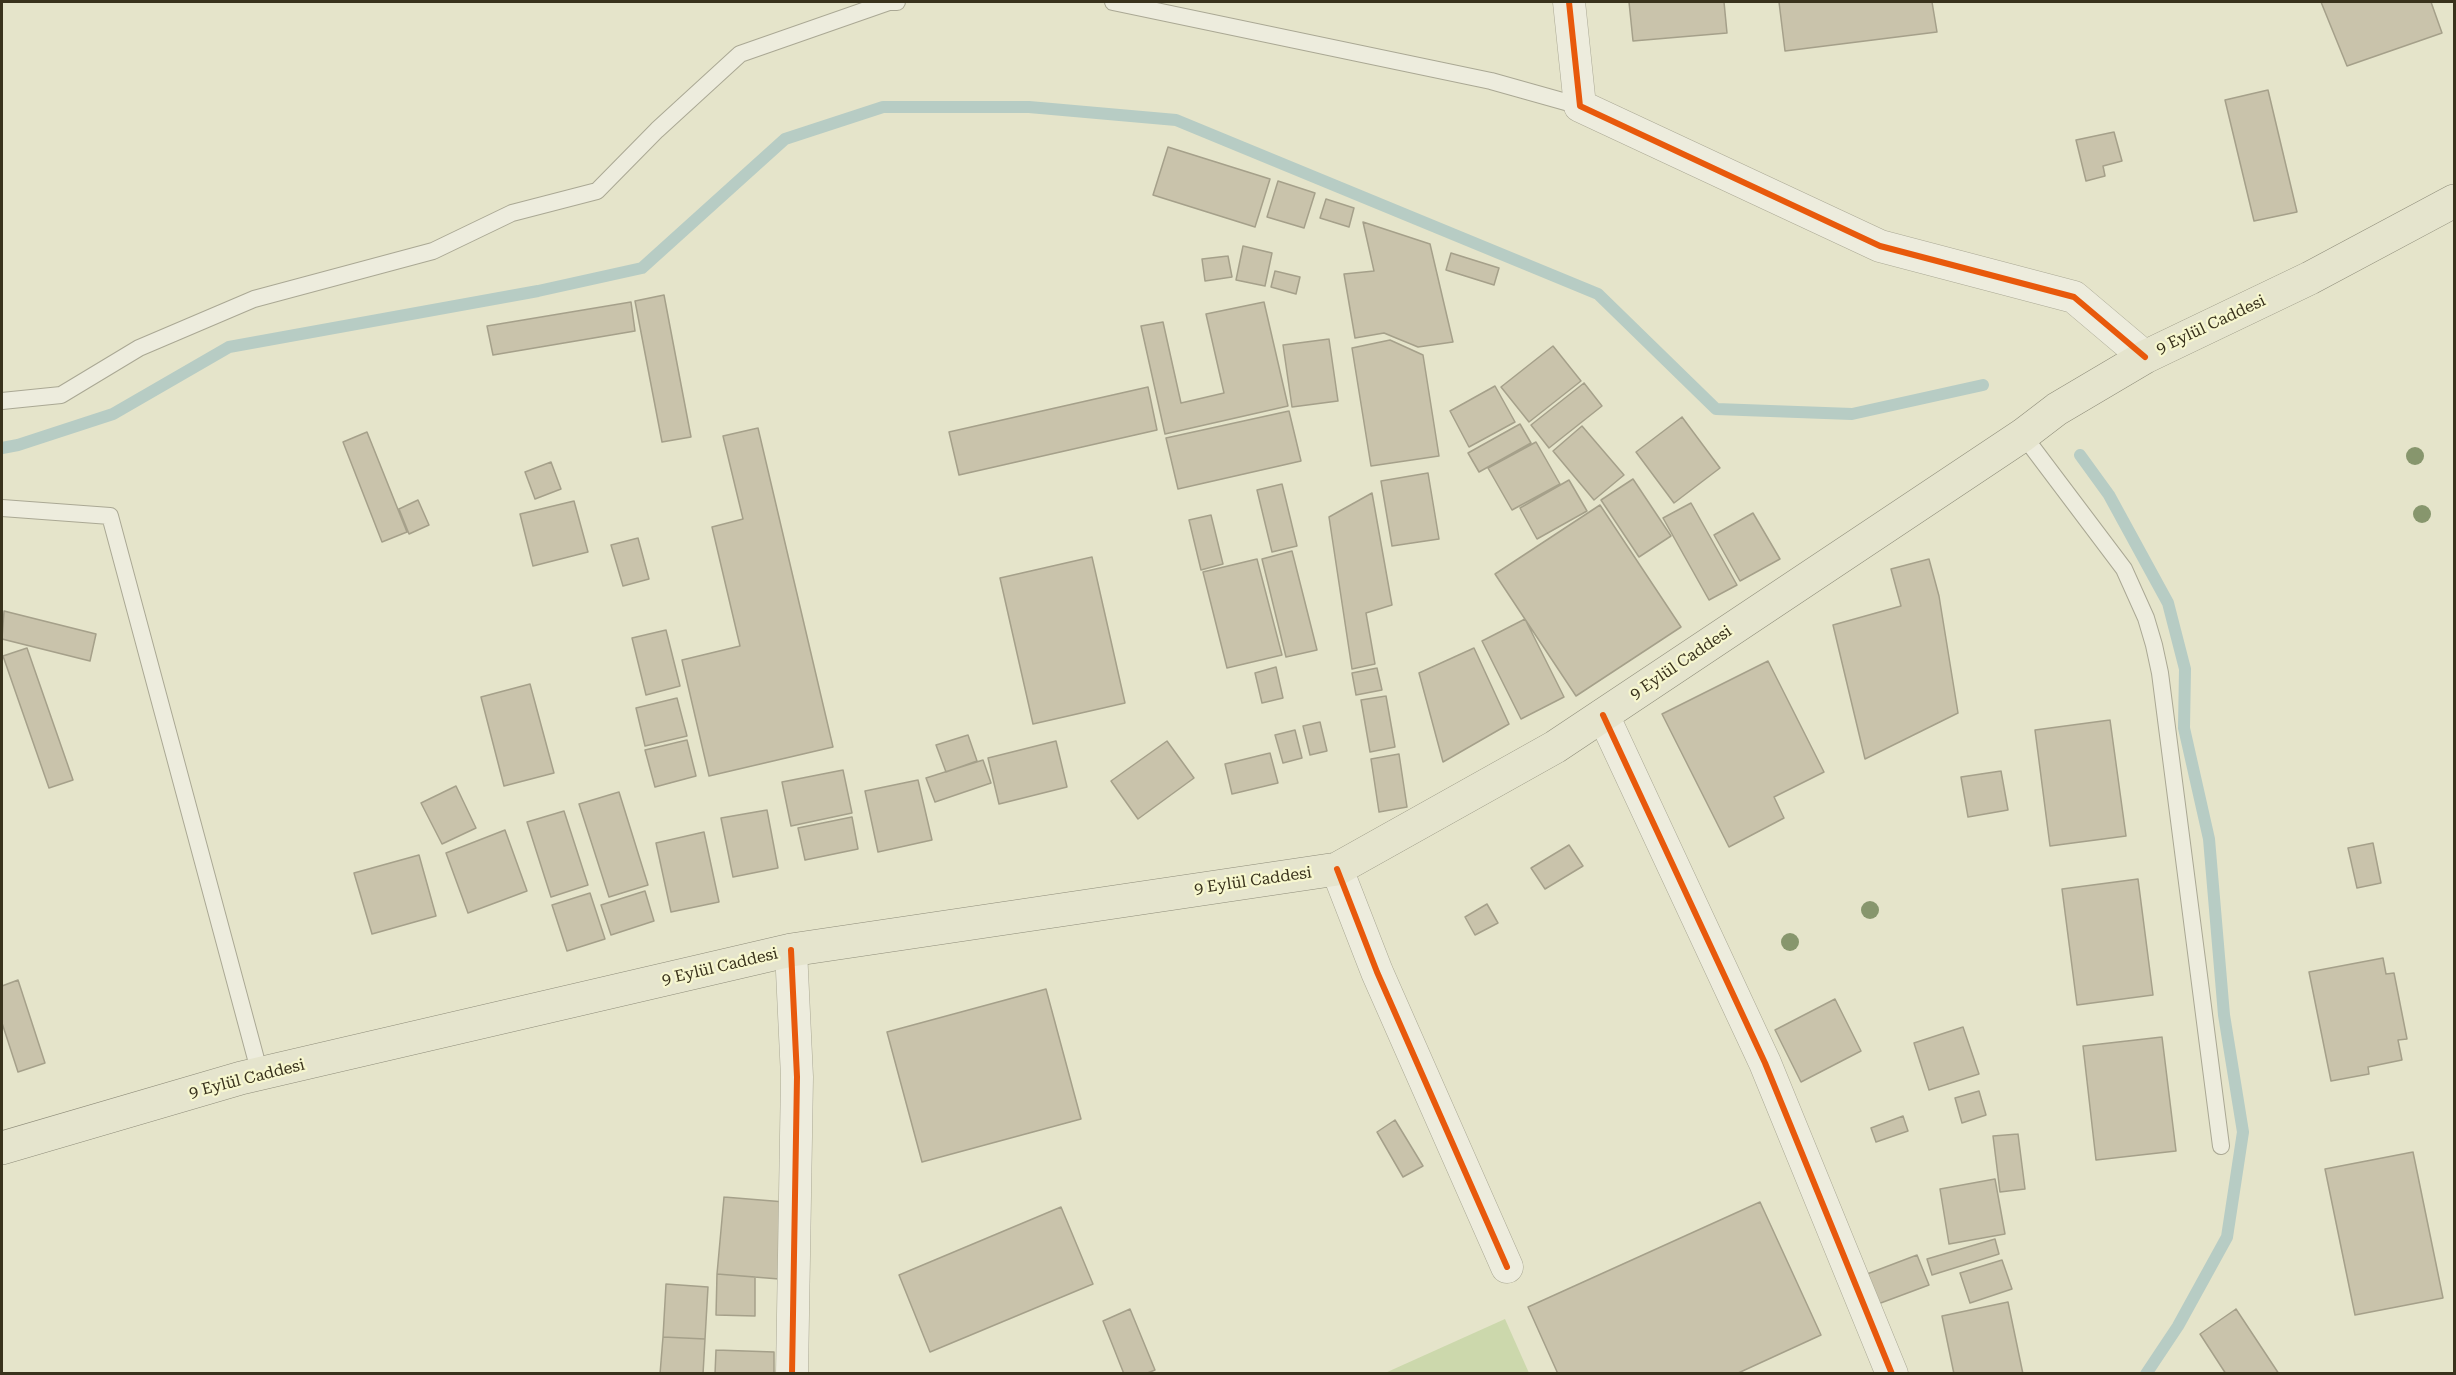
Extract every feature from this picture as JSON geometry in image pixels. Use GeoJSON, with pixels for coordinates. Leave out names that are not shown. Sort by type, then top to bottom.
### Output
{"type":"FeatureCollection","features":[{"type":"Feature","properties":{"kind":"main road","name":"9 Eylül Caddesi"},"geometry":{"type":"LineString","coordinates":[[2,1148],[260,1074],[791,950],[1336,869],[1555,747],[2023,435],[2057,409],[2145,357],[2310,278],[2454,201]]}},
{"type":"Feature","properties":{"kind":"street"},"geometry":{"type":"LineString","coordinates":[[1569,2],[1580,106],[1880,246],[2074,297],[2145,357]]}},
{"type":"Feature","properties":{"kind":"street"},"geometry":{"type":"LineString","coordinates":[[1603,715],[1765,1063],[1883,1371]]}},
{"type":"Feature","properties":{"kind":"street"},"geometry":{"type":"LineString","coordinates":[[1336,869],[1377,972],[1507,1267]]}},
{"type":"Feature","properties":{"kind":"street"},"geometry":{"type":"LineString","coordinates":[[791,950],[796,1077],[792,1374]]}},
{"type":"Feature","properties":{"kind":"lane"},"geometry":{"type":"LineString","coordinates":[[2,401],[61,394],[139,348],[254,298],[433,251],[512,213],[597,191],[657,130],[740,54],[889,2],[897,2]]}},
{"type":"Feature","properties":{"kind":"lane"},"geometry":{"type":"LineString","coordinates":[[1113,2],[1491,81],[1580,106]]}},
{"type":"Feature","properties":{"kind":"lane"},"geometry":{"type":"LineString","coordinates":[[2023,435],[2124,569],[2143,610],[2154,645],[2221,1146]]}},
{"type":"Feature","properties":{"kind":"lane"},"geometry":{"type":"LineString","coordinates":[[2,508],[110,516],[260,1074]]}},
{"type":"Feature","properties":{"kind":"green space"},"geometry":{"type":"Polygon","coordinates":[[[1505,1319],[1529,1373],[1385,1373],[1505,1319]]]}},
{"type":"Feature","properties":{"kind":"building"},"geometry":{"type":"Polygon","coordinates":[[[1629,2],[1724,2],[1727,33],[1633,41],[1629,2]]]}},
{"type":"Feature","properties":{"kind":"building"},"geometry":{"type":"Polygon","coordinates":[[[1779,2],[1932,2],[1937,32],[1785,51],[1779,2]]]}},
{"type":"Feature","properties":{"kind":"building"},"geometry":{"type":"Polygon","coordinates":[[[2321,2],[2431,2],[2442,33],[2347,66],[2321,2]]]}},
{"type":"Feature","properties":{"kind":"building"},"geometry":{"type":"Polygon","coordinates":[[[2268,90],[2297,212],[2254,221],[2225,100],[2268,90]]]}},
{"type":"Feature","properties":{"kind":"building"},"geometry":{"type":"Polygon","coordinates":[[[2114,132],[2122,161],[2103,166],[2105,176],[2086,181],[2076,140],[2114,132]]]}},
{"type":"Feature","properties":{"kind":"building"},"geometry":{"type":"Polygon","coordinates":[[[1168,147],[1270,179],[1255,227],[1153,195],[1168,147]]]}},
{"type":"Feature","properties":{"kind":"building"},"geometry":{"type":"Polygon","coordinates":[[[1278,181],[1315,193],[1304,228],[1267,217],[1278,181]]]}},
{"type":"Feature","properties":{"kind":"building"},"geometry":{"type":"Polygon","coordinates":[[[1326,199],[1354,208],[1349,227],[1320,218],[1326,199]]]}},
{"type":"Feature","properties":{"kind":"building"},"geometry":{"type":"Polygon","coordinates":[[[1363,222],[1430,244],[1453,342],[1418,347],[1384,333],[1355,338],[1344,274],[1374,271],[1363,222]]]}},
{"type":"Feature","properties":{"kind":"building"},"geometry":{"type":"Polygon","coordinates":[[[1243,246],[1272,253],[1265,286],[1236,280],[1243,246]]]}},
{"type":"Feature","properties":{"kind":"building"},"geometry":{"type":"Polygon","coordinates":[[[1451,253],[1499,268],[1494,285],[1446,270],[1451,253]]]}},
{"type":"Feature","properties":{"kind":"building"},"geometry":{"type":"Polygon","coordinates":[[[1228,256],[1232,277],[1205,281],[1202,259],[1228,256]]]}},
{"type":"Feature","properties":{"kind":"building"},"geometry":{"type":"Polygon","coordinates":[[[1275,271],[1300,277],[1296,294],[1271,287],[1275,271]]]}},
{"type":"Feature","properties":{"kind":"building"},"geometry":{"type":"Polygon","coordinates":[[[664,295],[691,437],[662,442],[635,301],[664,295]]]}},
{"type":"Feature","properties":{"kind":"building"},"geometry":{"type":"Polygon","coordinates":[[[631,302],[635,331],[493,355],[487,326],[631,302]]]}},
{"type":"Feature","properties":{"kind":"building"},"geometry":{"type":"Polygon","coordinates":[[[1264,302],[1288,406],[1165,434],[1141,326],[1163,322],[1181,403],[1224,393],[1206,314],[1264,302]]]}},
{"type":"Feature","properties":{"kind":"building"},"geometry":{"type":"Polygon","coordinates":[[[1329,339],[1338,401],[1292,407],[1283,345],[1329,339]]]}},
{"type":"Feature","properties":{"kind":"building"},"geometry":{"type":"Polygon","coordinates":[[[1390,340],[1423,355],[1439,456],[1371,466],[1352,348],[1390,340]]]}},
{"type":"Feature","properties":{"kind":"building"},"geometry":{"type":"Polygon","coordinates":[[[1553,346],[1581,381],[1529,422],[1501,387],[1553,346]]]}},
{"type":"Feature","properties":{"kind":"building"},"geometry":{"type":"Polygon","coordinates":[[[1584,383],[1602,406],[1549,448],[1531,425],[1584,383]]]}},
{"type":"Feature","properties":{"kind":"building"},"geometry":{"type":"Polygon","coordinates":[[[1495,386],[1515,422],[1469,447],[1450,411],[1495,386]]]}},
{"type":"Feature","properties":{"kind":"building"},"geometry":{"type":"Polygon","coordinates":[[[1148,387],[1157,430],[959,475],[949,432],[1148,387]]]}},
{"type":"Feature","properties":{"kind":"building"},"geometry":{"type":"Polygon","coordinates":[[[1289,411],[1301,461],[1178,489],[1166,438],[1289,411]]]}},
{"type":"Feature","properties":{"kind":"building"},"geometry":{"type":"Polygon","coordinates":[[[1682,417],[1720,468],[1674,503],[1636,452],[1682,417]]]}},
{"type":"Feature","properties":{"kind":"building"},"geometry":{"type":"Polygon","coordinates":[[[1520,424],[1531,443],[1479,472],[1468,453],[1520,424]]]}},
{"type":"Feature","properties":{"kind":"building"},"geometry":{"type":"Polygon","coordinates":[[[1582,426],[1624,475],[1594,500],[1553,451],[1582,426]]]}},
{"type":"Feature","properties":{"kind":"building"},"geometry":{"type":"Polygon","coordinates":[[[758,428],[833,747],[709,776],[682,660],[740,646],[712,527],[743,519],[723,436],[758,428]]]}},
{"type":"Feature","properties":{"kind":"building"},"geometry":{"type":"Polygon","coordinates":[[[367,432],[407,532],[382,542],[343,442],[367,432]]]}},
{"type":"Feature","properties":{"kind":"building"},"geometry":{"type":"Polygon","coordinates":[[[1536,442],[1560,484],[1512,510],[1488,468],[1536,442]]]}},
{"type":"Feature","properties":{"kind":"building"},"geometry":{"type":"Polygon","coordinates":[[[551,462],[561,489],[535,499],[525,472],[551,462]]]}},
{"type":"Feature","properties":{"kind":"building"},"geometry":{"type":"Polygon","coordinates":[[[1428,473],[1439,539],[1392,546],[1381,481],[1428,473]]]}},
{"type":"Feature","properties":{"kind":"building"},"geometry":{"type":"Polygon","coordinates":[[[1633,479],[1671,536],[1639,557],[1601,500],[1633,479]]]}},
{"type":"Feature","properties":{"kind":"building"},"geometry":{"type":"Polygon","coordinates":[[[1569,480],[1587,511],[1537,539],[1520,508],[1569,480]]]}},
{"type":"Feature","properties":{"kind":"building"},"geometry":{"type":"Polygon","coordinates":[[[1282,484],[1297,546],[1272,552],[1257,490],[1282,484]]]}},
{"type":"Feature","properties":{"kind":"building"},"geometry":{"type":"Polygon","coordinates":[[[1372,493],[1392,605],[1366,613],[1375,664],[1352,669],[1329,517],[1372,493]]]}},
{"type":"Feature","properties":{"kind":"building"},"geometry":{"type":"Polygon","coordinates":[[[418,500],[429,525],[409,534],[399,509],[418,500]]]}},
{"type":"Feature","properties":{"kind":"building"},"geometry":{"type":"Polygon","coordinates":[[[574,501],[588,552],[533,566],[520,514],[574,501]]]}},
{"type":"Feature","properties":{"kind":"building"},"geometry":{"type":"Polygon","coordinates":[[[1691,503],[1737,585],[1709,600],[1663,518],[1691,503]]]}},
{"type":"Feature","properties":{"kind":"building"},"geometry":{"type":"Polygon","coordinates":[[[1600,505],[1681,627],[1576,696],[1495,574],[1600,505]]]}},
{"type":"Feature","properties":{"kind":"building"},"geometry":{"type":"Polygon","coordinates":[[[1753,513],[1780,559],[1740,581],[1714,535],[1753,513]]]}},
{"type":"Feature","properties":{"kind":"building"},"geometry":{"type":"Polygon","coordinates":[[[1211,515],[1223,564],[1201,570],[1189,520],[1211,515]]]}},
{"type":"Feature","properties":{"kind":"building"},"geometry":{"type":"Polygon","coordinates":[[[638,538],[649,579],[623,586],[611,545],[638,538]]]}},
{"type":"Feature","properties":{"kind":"building"},"geometry":{"type":"Polygon","coordinates":[[[1292,551],[1317,650],[1286,657],[1262,559],[1292,551]]]}},
{"type":"Feature","properties":{"kind":"building"},"geometry":{"type":"Polygon","coordinates":[[[1092,557],[1125,703],[1033,724],[1000,578],[1092,557]]]}},
{"type":"Feature","properties":{"kind":"building"},"geometry":{"type":"Polygon","coordinates":[[[1257,559],[1282,655],[1227,668],[1203,572],[1257,559]]]}},
{"type":"Feature","properties":{"kind":"building"},"geometry":{"type":"Polygon","coordinates":[[[1929,559],[1939,596],[1958,713],[1865,759],[1833,625],[1901,606],[1891,569],[1929,559]]]}},
{"type":"Feature","properties":{"kind":"building"},"geometry":{"type":"Polygon","coordinates":[[[4,611],[96,634],[90,661],[2,639],[4,611]]]}},
{"type":"Feature","properties":{"kind":"building"},"geometry":{"type":"Polygon","coordinates":[[[1525,619],[1564,697],[1521,719],[1482,641],[1525,619]]]}},
{"type":"Feature","properties":{"kind":"building"},"geometry":{"type":"Polygon","coordinates":[[[666,630],[680,686],[646,695],[632,638],[666,630]]]}},
{"type":"Feature","properties":{"kind":"building"},"geometry":{"type":"Polygon","coordinates":[[[27,648],[73,780],[49,788],[3,656],[27,648]]]}},
{"type":"Feature","properties":{"kind":"building"},"geometry":{"type":"Polygon","coordinates":[[[1474,648],[1509,724],[1443,762],[1419,673],[1474,648]]]}},
{"type":"Feature","properties":{"kind":"building"},"geometry":{"type":"Polygon","coordinates":[[[1768,661],[1824,772],[1774,797],[1784,818],[1729,847],[1662,714],[1768,661]]]}},
{"type":"Feature","properties":{"kind":"building"},"geometry":{"type":"Polygon","coordinates":[[[1276,667],[1283,698],[1262,703],[1255,673],[1276,667]]]}},
{"type":"Feature","properties":{"kind":"building"},"geometry":{"type":"Polygon","coordinates":[[[1377,668],[1382,690],[1356,695],[1352,673],[1377,668]]]}},
{"type":"Feature","properties":{"kind":"building"},"geometry":{"type":"Polygon","coordinates":[[[530,684],[554,773],[504,786],[481,697],[530,684]]]}},
{"type":"Feature","properties":{"kind":"building"},"geometry":{"type":"Polygon","coordinates":[[[1386,696],[1395,747],[1370,752],[1361,700],[1386,696]]]}},
{"type":"Feature","properties":{"kind":"building"},"geometry":{"type":"Polygon","coordinates":[[[677,698],[687,736],[645,746],[636,708],[677,698]]]}},
{"type":"Feature","properties":{"kind":"building"},"geometry":{"type":"Polygon","coordinates":[[[2110,720],[2126,836],[2050,846],[2035,730],[2110,720]]]}},
{"type":"Feature","properties":{"kind":"building"},"geometry":{"type":"Polygon","coordinates":[[[1320,722],[1327,751],[1310,755],[1303,726],[1320,722]]]}},
{"type":"Feature","properties":{"kind":"building"},"geometry":{"type":"Polygon","coordinates":[[[1295,730],[1302,758],[1283,763],[1275,735],[1295,730]]]}},
{"type":"Feature","properties":{"kind":"building"},"geometry":{"type":"Polygon","coordinates":[[[968,735],[977,761],[946,772],[936,745],[968,735]]]}},
{"type":"Feature","properties":{"kind":"building"},"geometry":{"type":"Polygon","coordinates":[[[687,740],[696,776],[655,787],[645,750],[687,740]]]}},
{"type":"Feature","properties":{"kind":"building"},"geometry":{"type":"Polygon","coordinates":[[[1056,741],[1067,787],[999,804],[988,758],[1056,741]]]}},
{"type":"Feature","properties":{"kind":"building"},"geometry":{"type":"Polygon","coordinates":[[[1167,741],[1194,778],[1138,819],[1111,781],[1167,741]]]}},
{"type":"Feature","properties":{"kind":"building"},"geometry":{"type":"Polygon","coordinates":[[[1270,753],[1278,783],[1232,794],[1225,764],[1270,753]]]}},
{"type":"Feature","properties":{"kind":"building"},"geometry":{"type":"Polygon","coordinates":[[[1399,754],[1407,807],[1379,812],[1371,759],[1399,754]]]}},
{"type":"Feature","properties":{"kind":"building"},"geometry":{"type":"Polygon","coordinates":[[[983,760],[991,783],[935,802],[926,778],[983,760]]]}},
{"type":"Feature","properties":{"kind":"building"},"geometry":{"type":"Polygon","coordinates":[[[843,770],[852,813],[791,826],[782,782],[843,770]]]}},
{"type":"Feature","properties":{"kind":"building"},"geometry":{"type":"Polygon","coordinates":[[[2001,771],[2008,810],[1968,817],[1961,777],[2001,771]]]}},
{"type":"Feature","properties":{"kind":"building"},"geometry":{"type":"Polygon","coordinates":[[[918,780],[932,840],[878,852],[865,791],[918,780]]]}},
{"type":"Feature","properties":{"kind":"building"},"geometry":{"type":"Polygon","coordinates":[[[456,786],[476,828],[442,844],[421,803],[456,786]]]}},
{"type":"Feature","properties":{"kind":"building"},"geometry":{"type":"Polygon","coordinates":[[[619,792],[648,885],[609,897],[579,804],[619,792]]]}},
{"type":"Feature","properties":{"kind":"building"},"geometry":{"type":"Polygon","coordinates":[[[767,810],[778,868],[733,877],[721,818],[767,810]]]}},
{"type":"Feature","properties":{"kind":"building"},"geometry":{"type":"Polygon","coordinates":[[[564,811],[588,885],[551,897],[527,822],[564,811]]]}},
{"type":"Feature","properties":{"kind":"building"},"geometry":{"type":"Polygon","coordinates":[[[852,817],[858,849],[805,860],[798,828],[852,817]]]}},
{"type":"Feature","properties":{"kind":"building"},"geometry":{"type":"Polygon","coordinates":[[[505,830],[527,891],[468,913],[446,853],[505,830]]]}},
{"type":"Feature","properties":{"kind":"building"},"geometry":{"type":"Polygon","coordinates":[[[704,832],[719,902],[671,912],[656,843],[704,832]]]}},
{"type":"Feature","properties":{"kind":"building"},"geometry":{"type":"Polygon","coordinates":[[[2373,843],[2381,883],[2357,888],[2348,848],[2373,843]]]}},
{"type":"Feature","properties":{"kind":"building"},"geometry":{"type":"Polygon","coordinates":[[[1569,845],[1583,866],[1545,889],[1531,868],[1569,845]]]}},
{"type":"Feature","properties":{"kind":"building"},"geometry":{"type":"Polygon","coordinates":[[[419,855],[436,916],[372,934],[354,873],[419,855]]]}},
{"type":"Feature","properties":{"kind":"building"},"geometry":{"type":"Polygon","coordinates":[[[2138,879],[2153,995],[2077,1005],[2062,889],[2138,879]]]}},
{"type":"Feature","properties":{"kind":"building"},"geometry":{"type":"Polygon","coordinates":[[[645,891],[654,921],[611,935],[601,905],[645,891]]]}},
{"type":"Feature","properties":{"kind":"building"},"geometry":{"type":"Polygon","coordinates":[[[590,893],[605,939],[567,951],[552,905],[590,893]]]}},
{"type":"Feature","properties":{"kind":"building"},"geometry":{"type":"Polygon","coordinates":[[[1487,904],[1498,923],[1475,935],[1465,917],[1487,904]]]}},
{"type":"Feature","properties":{"kind":"building"},"geometry":{"type":"Polygon","coordinates":[[[2383,958],[2386,974],[2394,973],[2407,1039],[2398,1040],[2402,1060],[2368,1067],[2369,1074],[2331,1081],[2309,972],[2383,958]]]}},
{"type":"Feature","properties":{"kind":"building"},"geometry":{"type":"Polygon","coordinates":[[[18,980],[45,1063],[18,1072],[2,1023],[2,986],[18,980]]]}},
{"type":"Feature","properties":{"kind":"building"},"geometry":{"type":"Polygon","coordinates":[[[1046,989],[1081,1119],[922,1162],[887,1032],[1046,989]]]}},
{"type":"Feature","properties":{"kind":"building"},"geometry":{"type":"Polygon","coordinates":[[[1835,999],[1861,1051],[1801,1082],[1775,1030],[1835,999]]]}},
{"type":"Feature","properties":{"kind":"building"},"geometry":{"type":"Polygon","coordinates":[[[1963,1027],[1979,1074],[1929,1090],[1914,1043],[1963,1027]]]}},
{"type":"Feature","properties":{"kind":"building"},"geometry":{"type":"Polygon","coordinates":[[[2162,1037],[2176,1151],[2096,1160],[2083,1046],[2162,1037]]]}},
{"type":"Feature","properties":{"kind":"building"},"geometry":{"type":"Polygon","coordinates":[[[1979,1091],[1986,1115],[1962,1123],[1955,1098],[1979,1091]]]}},
{"type":"Feature","properties":{"kind":"building"},"geometry":{"type":"Polygon","coordinates":[[[1903,1116],[1908,1131],[1876,1142],[1871,1128],[1903,1116]]]}},
{"type":"Feature","properties":{"kind":"building"},"geometry":{"type":"Polygon","coordinates":[[[1395,1120],[1423,1166],[1403,1177],[1377,1132],[1395,1120]]]}},
{"type":"Feature","properties":{"kind":"building"},"geometry":{"type":"Polygon","coordinates":[[[2018,1134],[2025,1189],[2000,1192],[1993,1136],[2018,1134]]]}},
{"type":"Feature","properties":{"kind":"building"},"geometry":{"type":"Polygon","coordinates":[[[2413,1152],[2443,1298],[2355,1315],[2325,1169],[2413,1152]]]}},
{"type":"Feature","properties":{"kind":"building"},"geometry":{"type":"Polygon","coordinates":[[[1995,1179],[2005,1234],[1949,1244],[1940,1189],[1995,1179]]]}},
{"type":"Feature","properties":{"kind":"building"},"geometry":{"type":"Polygon","coordinates":[[[724,1197],[785,1202],[779,1279],[717,1274],[724,1197]]]}},
{"type":"Feature","properties":{"kind":"building"},"geometry":{"type":"Polygon","coordinates":[[[1760,1202],[1821,1335],[1736,1374],[1558,1374],[1528,1307],[1760,1202]]]}},
{"type":"Feature","properties":{"kind":"building"},"geometry":{"type":"Polygon","coordinates":[[[1061,1207],[1093,1284],[930,1352],[899,1275],[1061,1207]]]}},
{"type":"Feature","properties":{"kind":"building"},"geometry":{"type":"Polygon","coordinates":[[[1995,1239],[1999,1254],[1932,1275],[1927,1259],[1995,1239]]]}},
{"type":"Feature","properties":{"kind":"building"},"geometry":{"type":"Polygon","coordinates":[[[1917,1255],[1929,1285],[1878,1304],[1867,1274],[1917,1255]]]}},
{"type":"Feature","properties":{"kind":"building"},"geometry":{"type":"Polygon","coordinates":[[[2002,1260],[2012,1289],[1970,1303],[1960,1273],[2002,1260]]]}},
{"type":"Feature","properties":{"kind":"building"},"geometry":{"type":"Polygon","coordinates":[[[717,1274],[755,1277],[755,1316],[716,1315],[717,1274]]]}},
{"type":"Feature","properties":{"kind":"building"},"geometry":{"type":"Polygon","coordinates":[[[666,1284],[708,1287],[705,1339],[663,1337],[666,1284]]]}},
{"type":"Feature","properties":{"kind":"building"},"geometry":{"type":"Polygon","coordinates":[[[2008,1302],[2023,1374],[1954,1374],[1942,1316],[2008,1302]]]}},
{"type":"Feature","properties":{"kind":"building"},"geometry":{"type":"Polygon","coordinates":[[[1130,1309],[1155,1370],[1145,1374],[1124,1374],[1103,1321],[1130,1309]]]}},
{"type":"Feature","properties":{"kind":"building"},"geometry":{"type":"Polygon","coordinates":[[[2236,1309],[2279,1374],[2226,1374],[2200,1334],[2236,1309]]]}},
{"type":"Feature","properties":{"kind":"building"},"geometry":{"type":"Polygon","coordinates":[[[663,1337],[705,1339],[703,1374],[660,1374],[663,1337]]]}},
{"type":"Feature","properties":{"kind":"building"},"geometry":{"type":"Polygon","coordinates":[[[716,1350],[774,1352],[774,1374],[715,1374],[716,1350]]]}},
{"type":"Feature","properties":{"kind":"waterway"},"geometry":{"type":"LineString","coordinates":[[2,448],[18,445],[113,414],[229,347],[538,291],[642,268],[785,139],[883,107],[1029,107],[1176,120],[1598,294],[1716,409],[1852,414],[1983,385]]}},
{"type":"Feature","properties":{"kind":"waterway"},"geometry":{"type":"LineString","coordinates":[[2080,455],[2109,495],[2168,603],[2185,669],[2184,728],[2209,839],[2224,1015],[2243,1132],[2227,1237],[2178,1326],[2146,1374]]}},
{"type":"Feature","properties":{"kind":"cycle path"},"geometry":{"type":"LineString","coordinates":[[1569,2],[1580,106],[1880,246],[2074,297],[2145,357]]}},
{"type":"Feature","properties":{"kind":"cycle path"},"geometry":{"type":"LineString","coordinates":[[1603,715],[1765,1063],[1892,1374]]}},
{"type":"Feature","properties":{"kind":"cycle path"},"geometry":{"type":"LineString","coordinates":[[1337,869],[1377,972],[1507,1267]]}},
{"type":"Feature","properties":{"kind":"cycle path"},"geometry":{"type":"LineString","coordinates":[[791,950],[797,1077],[792,1374]]}}]}
